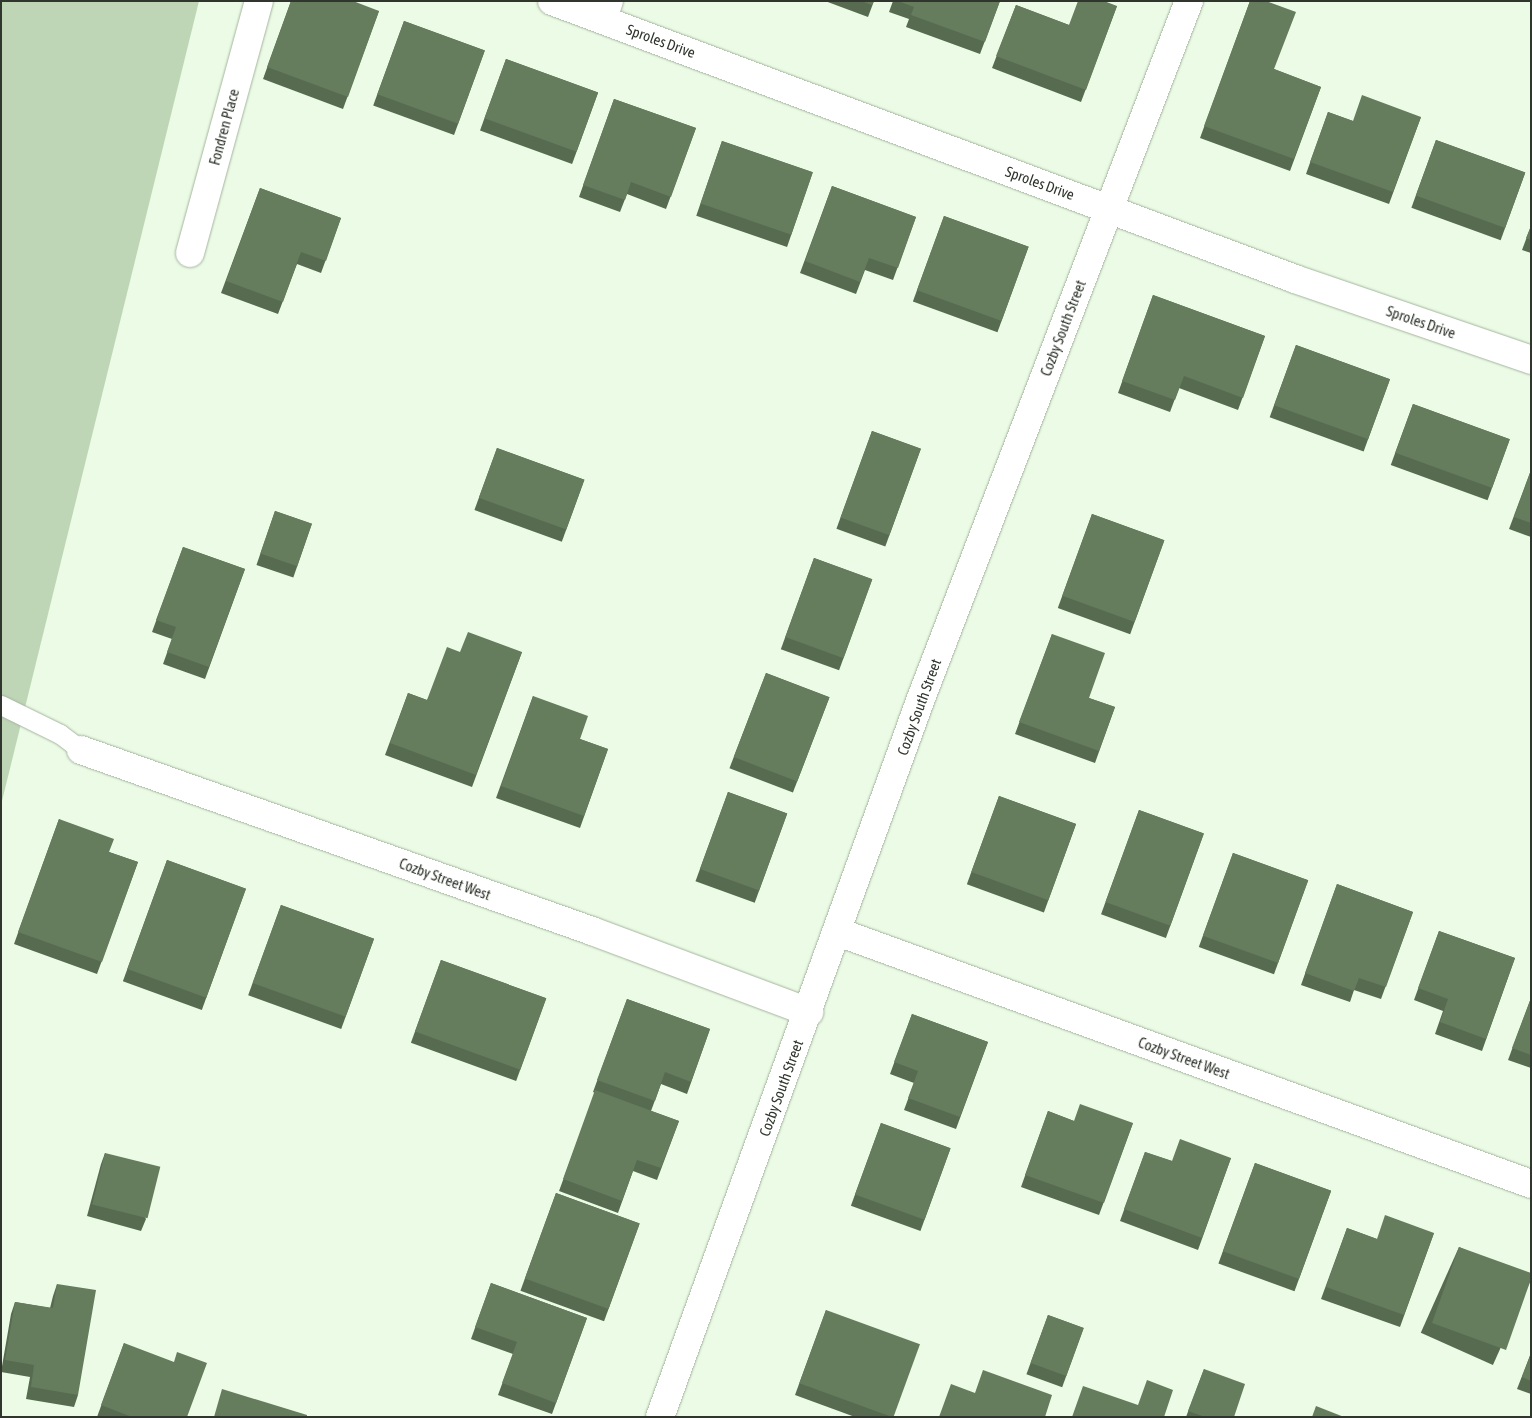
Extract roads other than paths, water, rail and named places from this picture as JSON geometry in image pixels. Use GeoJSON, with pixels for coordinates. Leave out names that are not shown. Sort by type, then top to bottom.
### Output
{"type":"FeatureCollection","features":[{"type":"Feature","properties":{"kind":"street","name":"Fondren Place"},"geometry":{"type":"LineString","coordinates":[[190,253],[258,1]]}},
{"type":"Feature","properties":{"kind":"street","name":"Sproles Drive"},"geometry":{"type":"LineString","coordinates":[[552,1],[606,10],[1109,208],[1295,279],[1531,360]]}},
{"type":"Feature","properties":{"kind":"street","name":"Cozby South Street"},"geometry":{"type":"LineString","coordinates":[[660,1417],[838,932],[920,701],[1189,1]]}},
{"type":"Feature","properties":{"kind":"street","name":"Cozby Street West"},"geometry":{"type":"LineString","coordinates":[[81,750],[592,931],[808,1012]]}},
{"type":"Feature","properties":{"kind":"street","name":"Cozby Street West"},"geometry":{"type":"LineString","coordinates":[[838,932],[1531,1184]]}},
{"type":"Feature","properties":{"kind":"lane"},"geometry":{"type":"LineString","coordinates":[[3,707],[60,734],[81,750]]}}]}
